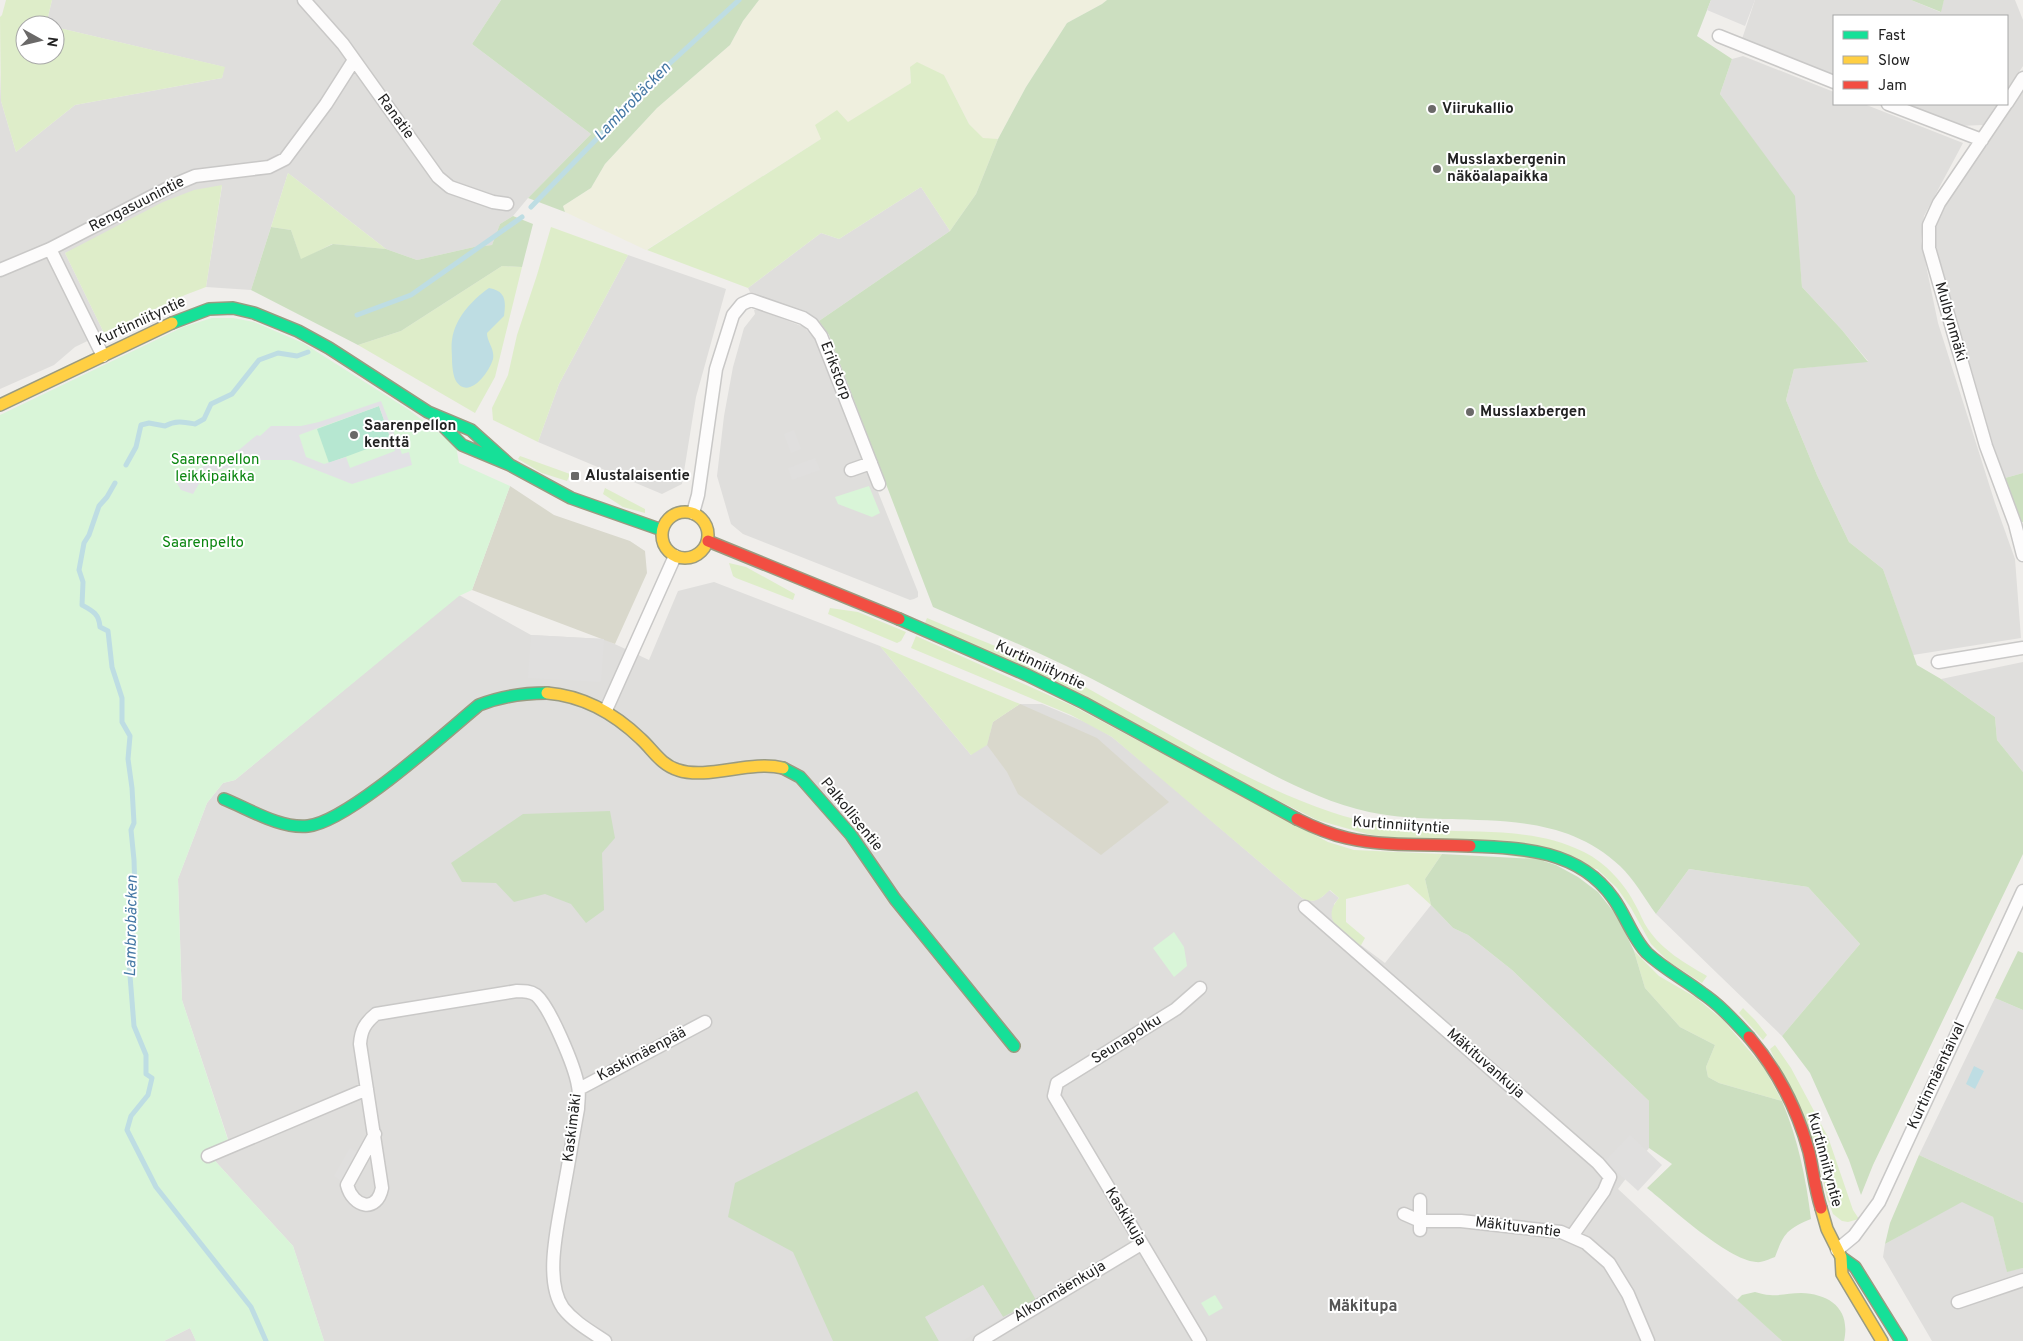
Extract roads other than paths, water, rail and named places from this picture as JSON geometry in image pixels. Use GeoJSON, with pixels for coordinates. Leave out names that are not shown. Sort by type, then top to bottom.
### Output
{"type":"FeatureCollection","features":[{"type":"Feature","properties":{"kind":"street","name":"Ranatie"},"geometry":{"type":"LineString","coordinates":[[304,0],[343,44],[438,177],[450,187],[494,202],[507,204]]}},
{"type":"Feature","properties":{"kind":"street"},"geometry":{"type":"LineString","coordinates":[[1719,36],[1833,82]]}},
{"type":"Feature","properties":{"kind":"street","name":"Rengasuunintie"},"geometry":{"type":"LineString","coordinates":[[0,270],[50,249],[195,176],[269,167],[285,159],[326,104],[354,60]]}},
{"type":"Feature","properties":{"kind":"street","name":"Mulbynmäki"},"geometry":{"type":"LineString","coordinates":[[2008,100],[2023,78]]}},
{"type":"Feature","properties":{"kind":"street"},"geometry":{"type":"LineString","coordinates":[[1891,105],[1982,140]]}},
{"type":"Feature","properties":{"kind":"street","name":"Mulbynmäki"},"geometry":{"type":"LineString","coordinates":[[2005,105],[1939,203],[1930,224],[1928,248],[1986,446],[2015,524],[2023,555]]}},
{"type":"Feature","properties":{"kind":"street"},"geometry":{"type":"LineString","coordinates":[[50,249],[103,356]]}},
{"type":"Feature","properties":{"kind":"street","name":"Erikstorp"},"geometry":{"type":"LineString","coordinates":[[693,513],[698,494],[716,369],[733,315],[742,304],[751,300],[803,318],[817,330],[879,484]]}},
{"type":"Feature","properties":{"kind":"street","name":"Kurtinniityntie"},"geometry":{"type":"LineString","coordinates":[[0,405],[186,316],[209,309],[233,308],[254,313],[298,331],[328,348],[428,412],[471,430],[510,465]]}},
{"type":"Feature","properties":{"kind":"street","name":"Kurtinniityntie"},"geometry":{"type":"LineString","coordinates":[[428,412],[462,445],[510,465],[571,498],[662,530]]}},
{"type":"Feature","properties":{"kind":"street"},"geometry":{"type":"LineString","coordinates":[[850,470],[871,462]]}},
{"type":"Feature","properties":{"kind":"street"},"geometry":{"type":"LineString","coordinates":[[680,512],[693,513],[704,521],[709,534],[706,547],[697,555],[686,559],[674,556],[663,542],[662,530],[674,514],[680,512]]}},
{"type":"Feature","properties":{"kind":"street","name":"Kurtinniityntie"},"geometry":{"type":"LineString","coordinates":[[708,541],[913,625],[1027,675],[1100,712],[1292,817],[1323,831],[1373,842],[1507,847],[1535,850],[1557,856],[1595,878],[1613,897],[1645,951],[1664,968],[1703,993],[1728,1013],[1768,1060],[1784,1086],[1798,1118],[1809,1154],[1814,1185],[1826,1228],[1839,1254],[1842,1274],[1882,1341]]}},
{"type":"Feature","properties":{"kind":"street"},"geometry":{"type":"LineString","coordinates":[[224,799],[295,826],[311,826],[339,813],[368,795],[479,705],[500,697],[521,693],[549,693],[578,698],[606,710],[674,556]]}},
{"type":"Feature","properties":{"kind":"street"},"geometry":{"type":"LineString","coordinates":[[1938,662],[2023,648]]}},
{"type":"Feature","properties":{"kind":"street","name":"Palkollisentie"},"geometry":{"type":"LineString","coordinates":[[606,710],[640,738],[666,766],[679,771],[692,773],[770,765],[786,769],[800,777],[851,835],[895,899],[1014,1046]]}},
{"type":"Feature","properties":{"kind":"street","name":"Kurtinmäentaival"},"geometry":{"type":"LineString","coordinates":[[1839,1254],[1879,1202],[2023,891]]}},
{"type":"Feature","properties":{"kind":"street","name":"Mäkituvankuja"},"geometry":{"type":"LineString","coordinates":[[1306,907],[1598,1163],[1610,1177],[1604,1192],[1572,1236]]}},
{"type":"Feature","properties":{"kind":"street","name":"Seunapolku"},"geometry":{"type":"LineString","coordinates":[[1054,1090],[1057,1083],[1176,1009],[1200,988]]}},
{"type":"Feature","properties":{"kind":"street","name":"Kaskimäki"},"geometry":{"type":"LineString","coordinates":[[374,1134],[347,1185],[350,1195],[355,1201],[362,1204],[371,1204],[380,1196],[382,1188],[374,1134],[360,1044],[361,1030],[376,1014],[527,991],[536,995],[572,1062],[579,1089],[578,1110],[554,1248],[554,1277],[557,1294],[562,1307],[574,1320],[605,1341]]}},
{"type":"Feature","properties":{"kind":"street","name":"Kaskimäenpää"},"geometry":{"type":"LineString","coordinates":[[579,1089],[706,1022]]}},
{"type":"Feature","properties":{"kind":"street"},"geometry":{"type":"LineString","coordinates":[[208,1156],[367,1089]]}},
{"type":"Feature","properties":{"kind":"street","name":"Kaskikuja"},"geometry":{"type":"LineString","coordinates":[[1054,1090],[1054,1096],[1200,1341]]}},
{"type":"Feature","properties":{"kind":"street"},"geometry":{"type":"LineString","coordinates":[[1420,1200],[1420,1225]]}},
{"type":"Feature","properties":{"kind":"street","name":"Mäkituvantie"},"geometry":{"type":"LineString","coordinates":[[1404,1214],[1420,1225],[1461,1221],[1560,1232],[1572,1236],[1591,1246],[1609,1263],[1628,1294],[1648,1341]]}},
{"type":"Feature","properties":{"kind":"street","name":"Alkonmäenkuja"},"geometry":{"type":"LineString","coordinates":[[980,1341],[1141,1244]]}},
{"type":"Feature","properties":{"kind":"street","name":"Kurtinniityntie"},"geometry":{"type":"LineString","coordinates":[[1839,1254],[1855,1267],[1901,1341]]}},
{"type":"Feature","properties":{"kind":"street"},"geometry":{"type":"LineString","coordinates":[[1958,1302],[2023,1280]]}},
{"type":"Feature","properties":{"kind":"water"},"geometry":{"type":"Polygon","coordinates":[[[489,288],[495,289],[502,294],[505,301],[504,316],[487,333],[493,352],[493,359],[488,370],[478,382],[467,388],[461,386],[454,376],[452,345],[454,332],[465,310],[489,288]]]}},
{"type":"Feature","properties":{"kind":"water"},"geometry":{"type":"Polygon","coordinates":[[[1974,1066],[1984,1071],[1975,1089],[1966,1084],[1974,1066]]]}},
{"type":"Feature","properties":{"kind":"waterway","name":"Lambrobäcken"},"geometry":{"type":"LineString","coordinates":[[531,207],[667,66],[739,0]]}},
{"type":"Feature","properties":{"kind":"waterway","name":"Lambrobäcken"},"geometry":{"type":"LineString","coordinates":[[357,315],[411,295],[522,217]]}},
{"type":"Feature","properties":{"kind":"waterway","name":"Lambrobäcken"},"geometry":{"type":"LineString","coordinates":[[126,465],[136,447],[141,425],[149,423],[165,426],[180,422],[195,424],[204,419],[211,404],[232,394],[259,360],[278,353],[297,356],[308,352]]}},
{"type":"Feature","properties":{"kind":"waterway","name":"Lambrobäcken"},"geometry":{"type":"LineString","coordinates":[[115,483],[99,506],[89,535],[84,543],[79,570],[83,582],[82,605],[95,613],[100,627],[108,631],[112,667],[122,698],[122,722],[130,736],[128,759],[134,823],[131,830],[135,891],[134,901],[130,908],[130,924],[133,927],[129,963],[134,1026],[146,1055],[146,1074],[152,1078],[148,1095],[131,1116],[127,1130],[156,1187],[251,1307],[266,1341]]}},
{"type":"Feature","properties":{"kind":"place","name":"Viirukallio"},"geometry":{"type":"Point","coordinates":[1432,109]}},
{"type":"Feature","properties":{"kind":"place","name":"Musslaxbergenin näköalapaikka"},"geometry":{"type":"Point","coordinates":[1437,169]}},
{"type":"Feature","properties":{"kind":"place","name":"Musslaxbergen"},"geometry":{"type":"Point","coordinates":[1470,412]}},
{"type":"Feature","properties":{"kind":"place","name":"Saarenpellon kenttä"},"geometry":{"type":"Point","coordinates":[354,435]}},
{"type":"Feature","properties":{"kind":"place","name":"Alustalaisentie"},"geometry":{"type":"Point","coordinates":[575,476]}},
{"type":"Feature","properties":{"kind":"district","name":"Mäkitupa"},"geometry":{"type":"Point","coordinates":[1363,1307]}},
{"type":"Feature","properties":{"kind":"park label","name":"Saarenpellon leikkipaikka"},"geometry":{"type":"Point","coordinates":[215,468]}},
{"type":"Feature","properties":{"kind":"park label","name":"Saarenpelto"},"geometry":{"type":"Point","coordinates":[203,543]}}]}
